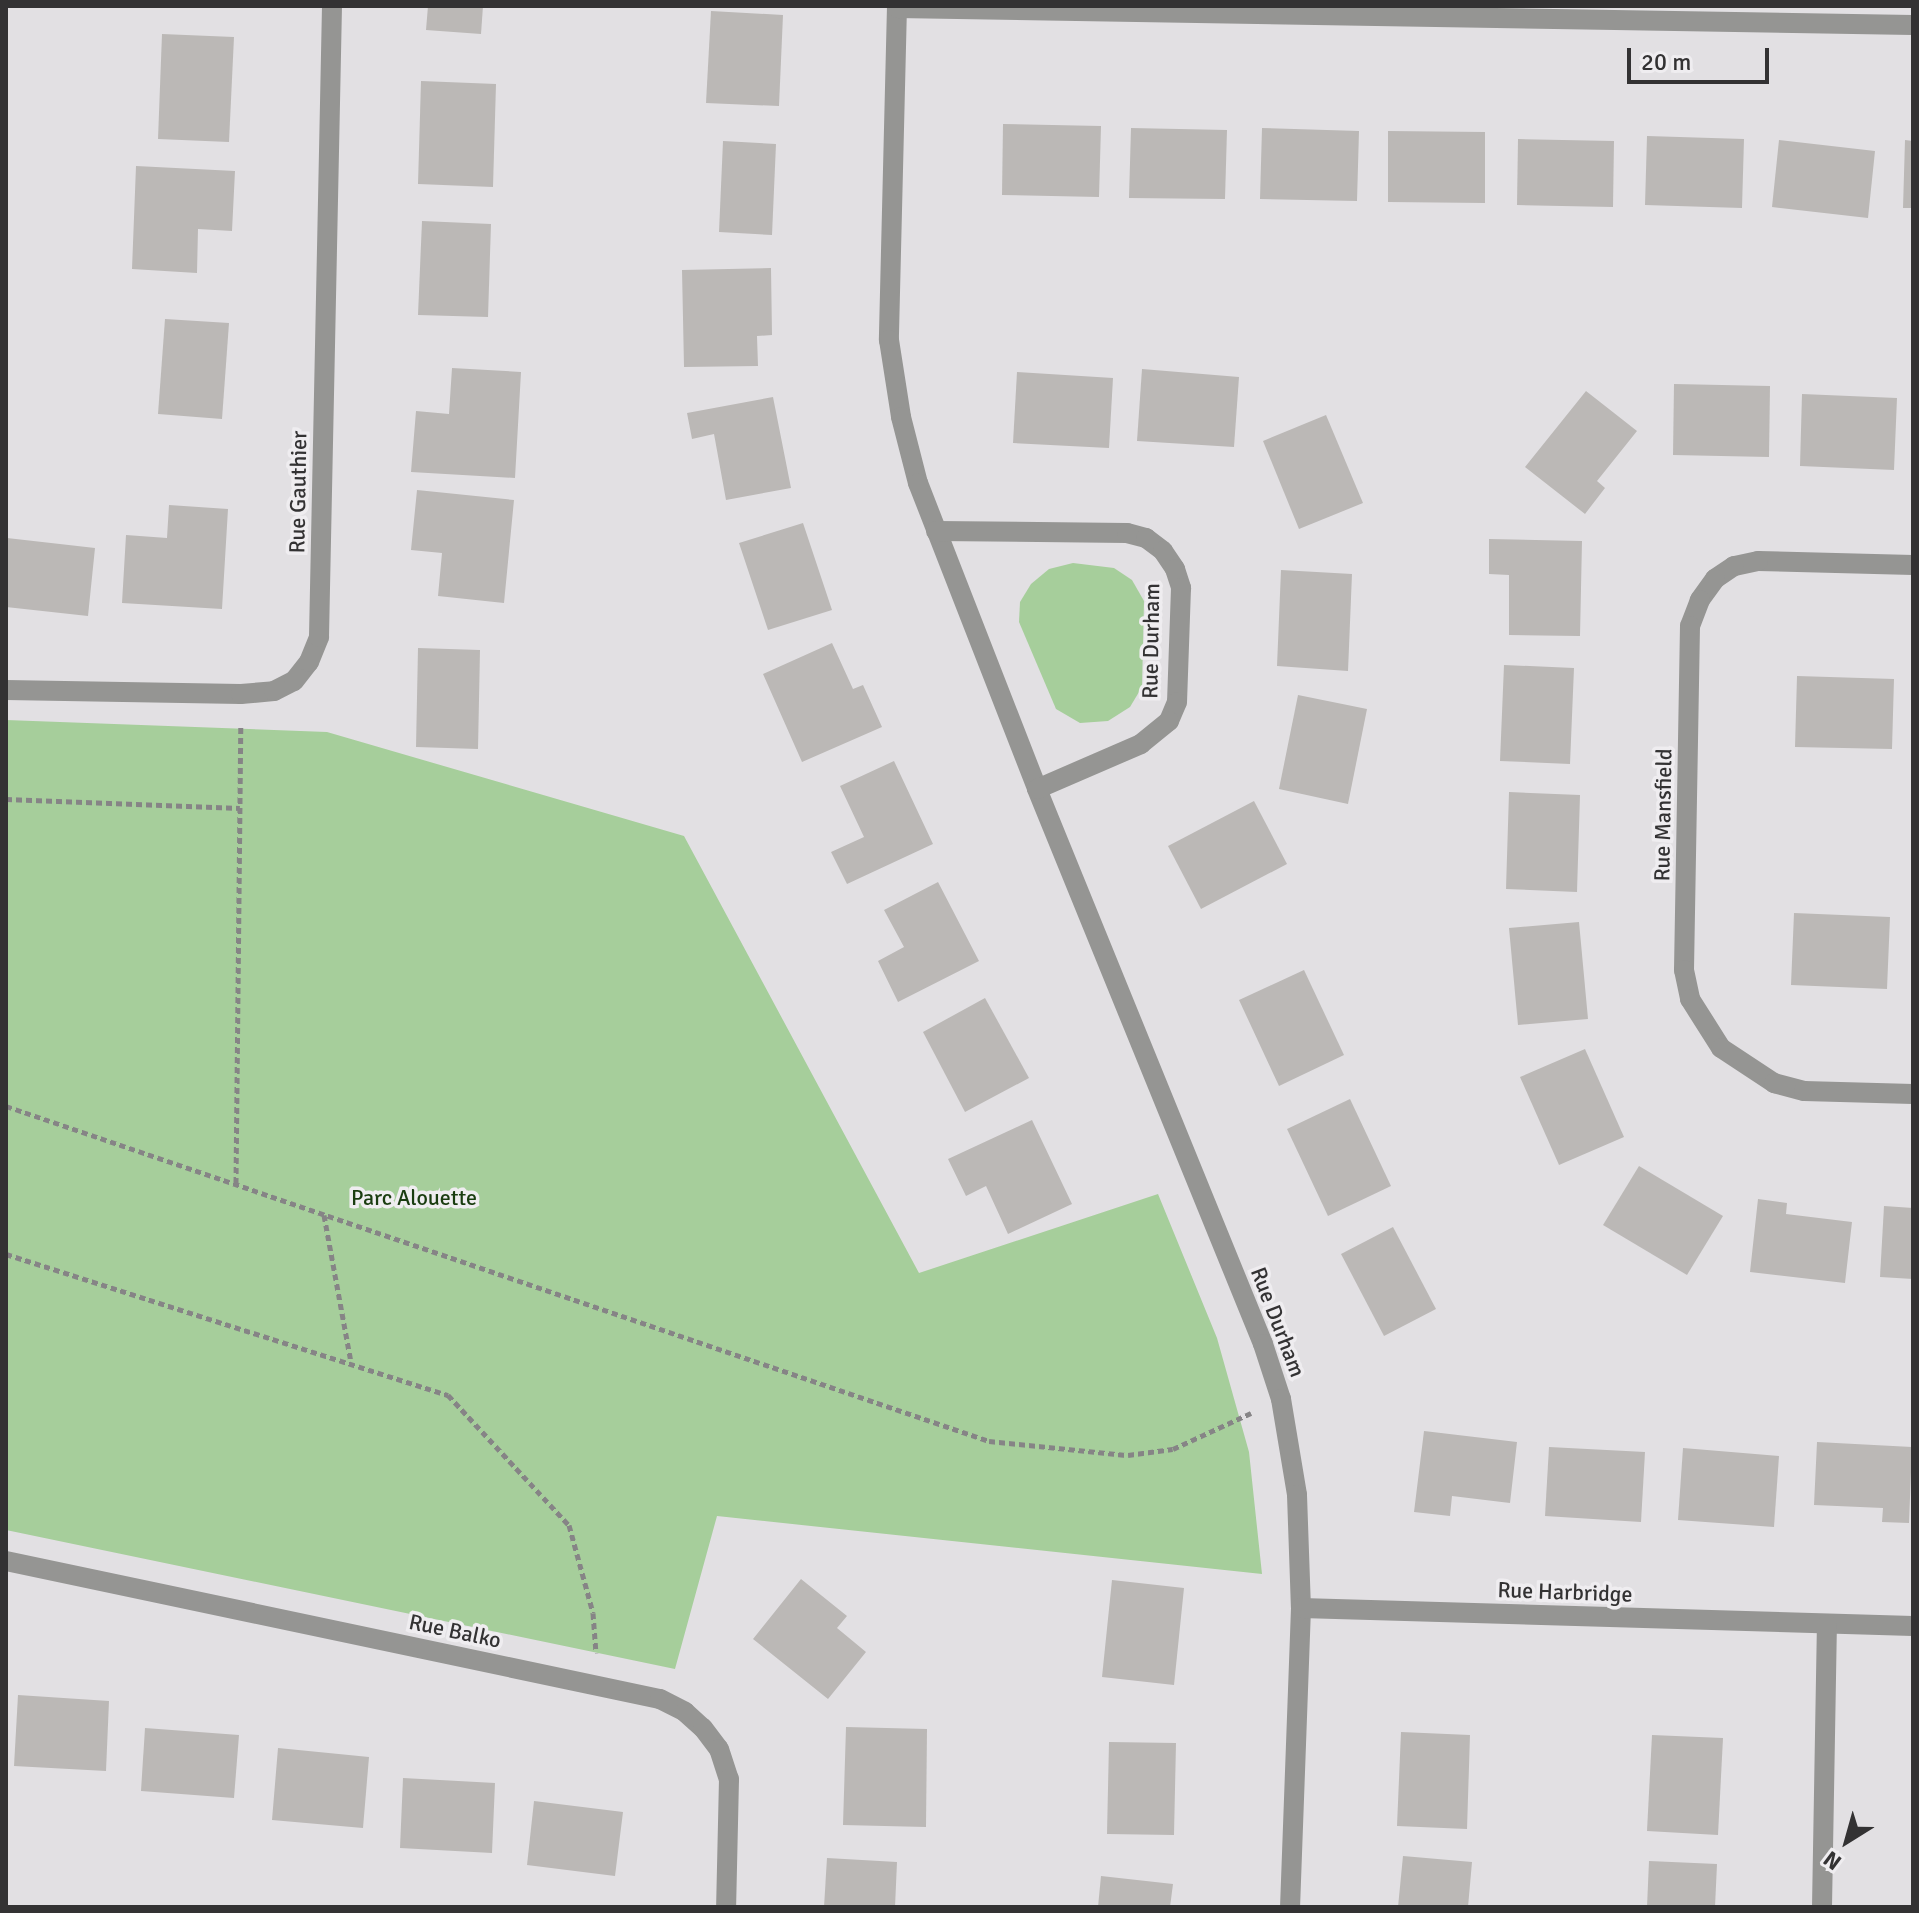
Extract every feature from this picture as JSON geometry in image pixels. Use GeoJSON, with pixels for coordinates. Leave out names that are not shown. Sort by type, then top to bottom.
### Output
{"type":"FeatureCollection","features":[{"type":"Feature","properties":{"kind":"street","name":"Rue Gauthier"},"geometry":{"type":"LineString","coordinates":[[6,690],[241,694],[274,691],[294,681],[309,662],[319,637],[332,6]]}},
{"type":"Feature","properties":{"kind":"street"},"geometry":{"type":"LineString","coordinates":[[897,7],[1913,25]]}},
{"type":"Feature","properties":{"kind":"street","name":"Rue Durham"},"geometry":{"type":"LineString","coordinates":[[897,7],[889,340],[901,417],[936,531],[1037,789],[1257,1330],[1281,1399],[1297,1495],[1301,1608],[1290,1907]]}},
{"type":"Feature","properties":{"kind":"street","name":"Rue Durham"},"geometry":{"type":"LineString","coordinates":[[936,531],[1127,533],[1146,538],[1163,551],[1175,569],[1181,588],[1177,702],[1169,721],[1141,744],[1037,789]]}},
{"type":"Feature","properties":{"kind":"street","name":"Rue Mansfield"},"geometry":{"type":"LineString","coordinates":[[1913,565],[1758,561],[1734,566],[1715,579],[1700,600],[1690,626],[1684,970],[1690,999],[1705,1026],[1721,1048],[1755,1073],[1774,1083],[1804,1091],[1913,1094]]}},
{"type":"Feature","properties":{"kind":"street","name":"Rue Balko"},"geometry":{"type":"LineString","coordinates":[[6,1561],[660,1699],[685,1712],[719,1749],[729,1779],[726,1907]]}},
{"type":"Feature","properties":{"kind":"street","name":"Rue Harbridge"},"geometry":{"type":"LineString","coordinates":[[1301,1608],[1913,1626]]}},
{"type":"Feature","properties":{"kind":"street"},"geometry":{"type":"LineString","coordinates":[[1822,1907],[1827,1625]]}},
{"type":"Feature","properties":{"kind":"path"},"geometry":{"type":"LineString","coordinates":[[236,1183],[241,694]]}},
{"type":"Feature","properties":{"kind":"path"},"geometry":{"type":"LineString","coordinates":[[6,799],[240,808]]}},
{"type":"Feature","properties":{"kind":"path"},"geometry":{"type":"LineString","coordinates":[[6,1106],[989,1441],[1128,1455],[1173,1449],[1281,1399]]}},
{"type":"Feature","properties":{"kind":"path"},"geometry":{"type":"LineString","coordinates":[[323,1214],[351,1362]]}},
{"type":"Feature","properties":{"kind":"path"},"geometry":{"type":"LineString","coordinates":[[6,1254],[448,1395],[569,1525],[593,1613],[598,1686]]}},
{"type":"Feature","properties":{"kind":"green space"},"geometry":{"type":"Polygon","coordinates":[[[1073,563],[1114,568],[1132,580],[1144,601],[1142,687],[1130,707],[1108,721],[1080,723],[1056,709],[1019,622],[1020,602],[1031,584],[1049,569],[1073,563]]]}},
{"type":"Feature","properties":{"kind":"green space","name":"Parc Alouette"},"geometry":{"type":"Polygon","coordinates":[[[6,720],[327,732],[684,836],[919,1273],[1158,1194],[1217,1338],[1249,1452],[1262,1574],[717,1516],[675,1669],[6,1530],[6,720]]]}},
{"type":"Feature","properties":{"kind":"building"},"geometry":{"type":"Polygon","coordinates":[[[428,6],[483,6],[481,34],[426,30],[428,6]]]}},
{"type":"Feature","properties":{"kind":"building"},"geometry":{"type":"Polygon","coordinates":[[[711,11],[783,15],[779,106],[706,103],[711,11]]]}},
{"type":"Feature","properties":{"kind":"building"},"geometry":{"type":"Polygon","coordinates":[[[162,34],[234,37],[229,142],[158,139],[162,34]]]}},
{"type":"Feature","properties":{"kind":"building"},"geometry":{"type":"Polygon","coordinates":[[[421,81],[496,84],[493,187],[418,184],[421,81]]]}},
{"type":"Feature","properties":{"kind":"building"},"geometry":{"type":"Polygon","coordinates":[[[1003,124],[1101,126],[1099,197],[1002,195],[1003,124]]]}},
{"type":"Feature","properties":{"kind":"building"},"geometry":{"type":"Polygon","coordinates":[[[1131,128],[1227,130],[1225,199],[1129,198],[1131,128]]]}},
{"type":"Feature","properties":{"kind":"building"},"geometry":{"type":"Polygon","coordinates":[[[1262,128],[1359,131],[1357,201],[1260,199],[1262,128]]]}},
{"type":"Feature","properties":{"kind":"building"},"geometry":{"type":"Polygon","coordinates":[[[1388,131],[1485,132],[1485,203],[1388,202],[1388,131]]]}},
{"type":"Feature","properties":{"kind":"building"},"geometry":{"type":"Polygon","coordinates":[[[1647,136],[1744,139],[1742,208],[1645,205],[1647,136]]]}},
{"type":"Feature","properties":{"kind":"building"},"geometry":{"type":"Polygon","coordinates":[[[1518,139],[1614,141],[1613,207],[1517,205],[1518,139]]]}},
{"type":"Feature","properties":{"kind":"building"},"geometry":{"type":"Polygon","coordinates":[[[1779,140],[1875,151],[1868,218],[1772,207],[1779,140]]]}},
{"type":"Feature","properties":{"kind":"building"},"geometry":{"type":"Polygon","coordinates":[[[1905,140],[1913,141],[1913,208],[1903,208],[1905,140]]]}},
{"type":"Feature","properties":{"kind":"building"},"geometry":{"type":"Polygon","coordinates":[[[723,141],[776,144],[772,235],[719,232],[723,141]]]}},
{"type":"Feature","properties":{"kind":"building"},"geometry":{"type":"Polygon","coordinates":[[[136,166],[235,171],[232,231],[198,229],[197,273],[132,269],[136,166]]]}},
{"type":"Feature","properties":{"kind":"building"},"geometry":{"type":"Polygon","coordinates":[[[422,221],[491,224],[488,317],[418,315],[422,221]]]}},
{"type":"Feature","properties":{"kind":"building"},"geometry":{"type":"Polygon","coordinates":[[[771,268],[772,335],[757,336],[758,366],[684,367],[682,270],[771,268]]]}},
{"type":"Feature","properties":{"kind":"building"},"geometry":{"type":"Polygon","coordinates":[[[165,319],[229,323],[222,419],[158,414],[165,319]]]}},
{"type":"Feature","properties":{"kind":"building"},"geometry":{"type":"Polygon","coordinates":[[[452,368],[521,372],[515,478],[411,472],[416,411],[449,414],[452,368]]]}},
{"type":"Feature","properties":{"kind":"building"},"geometry":{"type":"Polygon","coordinates":[[[1142,369],[1239,377],[1234,447],[1137,441],[1142,369]]]}},
{"type":"Feature","properties":{"kind":"building"},"geometry":{"type":"Polygon","coordinates":[[[1017,372],[1113,378],[1109,448],[1013,443],[1017,372]]]}},
{"type":"Feature","properties":{"kind":"building"},"geometry":{"type":"Polygon","coordinates":[[[1674,384],[1770,386],[1769,457],[1673,455],[1674,384]]]}},
{"type":"Feature","properties":{"kind":"building"},"geometry":{"type":"Polygon","coordinates":[[[1586,391],[1637,431],[1597,481],[1605,488],[1585,514],[1525,467],[1586,391]]]}},
{"type":"Feature","properties":{"kind":"building"},"geometry":{"type":"Polygon","coordinates":[[[1802,394],[1897,398],[1894,470],[1800,466],[1802,394]]]}},
{"type":"Feature","properties":{"kind":"building"},"geometry":{"type":"Polygon","coordinates":[[[773,397],[791,488],[726,500],[714,434],[692,439],[687,413],[773,397]]]}},
{"type":"Feature","properties":{"kind":"building"},"geometry":{"type":"Polygon","coordinates":[[[1326,415],[1363,503],[1299,529],[1263,441],[1326,415]]]}},
{"type":"Feature","properties":{"kind":"building"},"geometry":{"type":"Polygon","coordinates":[[[417,490],[514,500],[504,603],[438,596],[442,553],[411,550],[417,490]]]}},
{"type":"Feature","properties":{"kind":"building"},"geometry":{"type":"Polygon","coordinates":[[[169,505],[228,509],[222,609],[122,603],[126,535],[167,538],[169,505]]]}},
{"type":"Feature","properties":{"kind":"building"},"geometry":{"type":"Polygon","coordinates":[[[803,523],[832,610],[768,630],[739,543],[803,523]]]}},
{"type":"Feature","properties":{"kind":"building"},"geometry":{"type":"Polygon","coordinates":[[[7,538],[95,548],[88,616],[6,607],[7,538]]]}},
{"type":"Feature","properties":{"kind":"building"},"geometry":{"type":"Polygon","coordinates":[[[1489,539],[1582,541],[1580,636],[1509,635],[1509,575],[1489,574],[1489,539]]]}},
{"type":"Feature","properties":{"kind":"building"},"geometry":{"type":"Polygon","coordinates":[[[1281,570],[1352,574],[1348,671],[1277,666],[1281,570]]]}},
{"type":"Feature","properties":{"kind":"building"},"geometry":{"type":"Polygon","coordinates":[[[832,643],[853,689],[863,685],[882,727],[802,762],[763,674],[832,643]]]}},
{"type":"Feature","properties":{"kind":"building"},"geometry":{"type":"Polygon","coordinates":[[[418,648],[480,650],[478,749],[416,747],[418,648]]]}},
{"type":"Feature","properties":{"kind":"building"},"geometry":{"type":"Polygon","coordinates":[[[1504,665],[1574,668],[1570,764],[1500,761],[1504,665]]]}},
{"type":"Feature","properties":{"kind":"building"},"geometry":{"type":"Polygon","coordinates":[[[1797,676],[1894,679],[1892,749],[1795,747],[1797,676]]]}},
{"type":"Feature","properties":{"kind":"building"},"geometry":{"type":"Polygon","coordinates":[[[1298,695],[1367,709],[1348,804],[1279,789],[1298,695]]]}},
{"type":"Feature","properties":{"kind":"building"},"geometry":{"type":"Polygon","coordinates":[[[894,761],[933,844],[847,884],[831,852],[864,837],[840,786],[894,761]]]}},
{"type":"Feature","properties":{"kind":"building"},"geometry":{"type":"Polygon","coordinates":[[[1509,792],[1580,795],[1577,892],[1506,889],[1509,792]]]}},
{"type":"Feature","properties":{"kind":"building"},"geometry":{"type":"Polygon","coordinates":[[[1254,801],[1287,864],[1201,909],[1168,846],[1254,801]]]}},
{"type":"Feature","properties":{"kind":"building"},"geometry":{"type":"Polygon","coordinates":[[[938,882],[979,961],[898,1002],[878,961],[904,947],[884,910],[938,882]]]}},
{"type":"Feature","properties":{"kind":"building"},"geometry":{"type":"Polygon","coordinates":[[[1794,913],[1890,917],[1887,989],[1791,985],[1794,913]]]}},
{"type":"Feature","properties":{"kind":"building"},"geometry":{"type":"Polygon","coordinates":[[[1579,922],[1588,1019],[1518,1025],[1509,928],[1579,922]]]}},
{"type":"Feature","properties":{"kind":"building"},"geometry":{"type":"Polygon","coordinates":[[[1304,970],[1344,1055],[1279,1086],[1239,1000],[1304,970]]]}},
{"type":"Feature","properties":{"kind":"building"},"geometry":{"type":"Polygon","coordinates":[[[985,998],[1029,1078],[965,1112],[923,1032],[985,998]]]}},
{"type":"Feature","properties":{"kind":"building"},"geometry":{"type":"Polygon","coordinates":[[[1585,1049],[1624,1137],[1559,1165],[1520,1077],[1585,1049]]]}},
{"type":"Feature","properties":{"kind":"building"},"geometry":{"type":"Polygon","coordinates":[[[1350,1099],[1391,1186],[1328,1216],[1287,1129],[1350,1099]]]}},
{"type":"Feature","properties":{"kind":"building"},"geometry":{"type":"Polygon","coordinates":[[[1032,1120],[1072,1204],[1008,1234],[986,1186],[966,1196],[948,1159],[1032,1120]]]}},
{"type":"Feature","properties":{"kind":"building"},"geometry":{"type":"Polygon","coordinates":[[[1639,1166],[1723,1216],[1687,1275],[1603,1225],[1639,1166]]]}},
{"type":"Feature","properties":{"kind":"building"},"geometry":{"type":"Polygon","coordinates":[[[1758,1199],[1787,1203],[1786,1214],[1852,1222],[1845,1283],[1750,1272],[1758,1199]]]}},
{"type":"Feature","properties":{"kind":"building"},"geometry":{"type":"Polygon","coordinates":[[[1884,1206],[1913,1208],[1913,1279],[1880,1277],[1884,1206]]]}},
{"type":"Feature","properties":{"kind":"building"},"geometry":{"type":"Polygon","coordinates":[[[1393,1227],[1436,1309],[1384,1336],[1341,1254],[1393,1227]]]}},
{"type":"Feature","properties":{"kind":"building"},"geometry":{"type":"Polygon","coordinates":[[[1424,1431],[1517,1442],[1510,1503],[1452,1496],[1450,1516],[1414,1512],[1424,1431]]]}},
{"type":"Feature","properties":{"kind":"building"},"geometry":{"type":"Polygon","coordinates":[[[1817,1442],[1912,1447],[1909,1523],[1882,1522],[1883,1508],[1814,1505],[1817,1442]]]}},
{"type":"Feature","properties":{"kind":"building"},"geometry":{"type":"Polygon","coordinates":[[[1549,1447],[1645,1452],[1641,1522],[1545,1516],[1549,1447]]]}},
{"type":"Feature","properties":{"kind":"building"},"geometry":{"type":"Polygon","coordinates":[[[1683,1448],[1779,1456],[1774,1527],[1678,1520],[1683,1448]]]}},
{"type":"Feature","properties":{"kind":"building"},"geometry":{"type":"Polygon","coordinates":[[[801,1579],[847,1616],[837,1628],[866,1652],[828,1699],[753,1639],[801,1579]]]}},
{"type":"Feature","properties":{"kind":"building"},"geometry":{"type":"Polygon","coordinates":[[[1112,1580],[1184,1588],[1174,1685],[1102,1677],[1112,1580]]]}},
{"type":"Feature","properties":{"kind":"building"},"geometry":{"type":"Polygon","coordinates":[[[18,1695],[109,1701],[106,1771],[14,1766],[18,1695]]]}},
{"type":"Feature","properties":{"kind":"building"},"geometry":{"type":"Polygon","coordinates":[[[846,1727],[927,1729],[926,1827],[843,1825],[846,1727]]]}},
{"type":"Feature","properties":{"kind":"building"},"geometry":{"type":"Polygon","coordinates":[[[145,1728],[239,1735],[234,1798],[141,1791],[145,1728]]]}},
{"type":"Feature","properties":{"kind":"building"},"geometry":{"type":"Polygon","coordinates":[[[1401,1732],[1470,1735],[1467,1829],[1397,1826],[1401,1732]]]}},
{"type":"Feature","properties":{"kind":"building"},"geometry":{"type":"Polygon","coordinates":[[[1652,1735],[1723,1738],[1718,1835],[1647,1831],[1652,1735]]]}},
{"type":"Feature","properties":{"kind":"building"},"geometry":{"type":"Polygon","coordinates":[[[1109,1742],[1176,1743],[1174,1835],[1107,1834],[1109,1742]]]}},
{"type":"Feature","properties":{"kind":"building"},"geometry":{"type":"Polygon","coordinates":[[[278,1748],[369,1757],[363,1828],[272,1820],[278,1748]]]}},
{"type":"Feature","properties":{"kind":"building"},"geometry":{"type":"Polygon","coordinates":[[[403,1778],[495,1783],[492,1853],[400,1848],[403,1778]]]}},
{"type":"Feature","properties":{"kind":"building"},"geometry":{"type":"Polygon","coordinates":[[[534,1801],[623,1812],[615,1876],[527,1865],[534,1801]]]}},
{"type":"Feature","properties":{"kind":"building"},"geometry":{"type":"Polygon","coordinates":[[[1403,1856],[1472,1862],[1468,1907],[1398,1907],[1403,1856]]]}},
{"type":"Feature","properties":{"kind":"building"},"geometry":{"type":"Polygon","coordinates":[[[827,1858],[897,1862],[895,1907],[824,1907],[827,1858]]]}},
{"type":"Feature","properties":{"kind":"building"},"geometry":{"type":"Polygon","coordinates":[[[1649,1861],[1717,1864],[1715,1907],[1647,1907],[1649,1861]]]}},
{"type":"Feature","properties":{"kind":"building"},"geometry":{"type":"Polygon","coordinates":[[[1101,1876],[1173,1884],[1170,1907],[1098,1907],[1101,1876]]]}}]}
